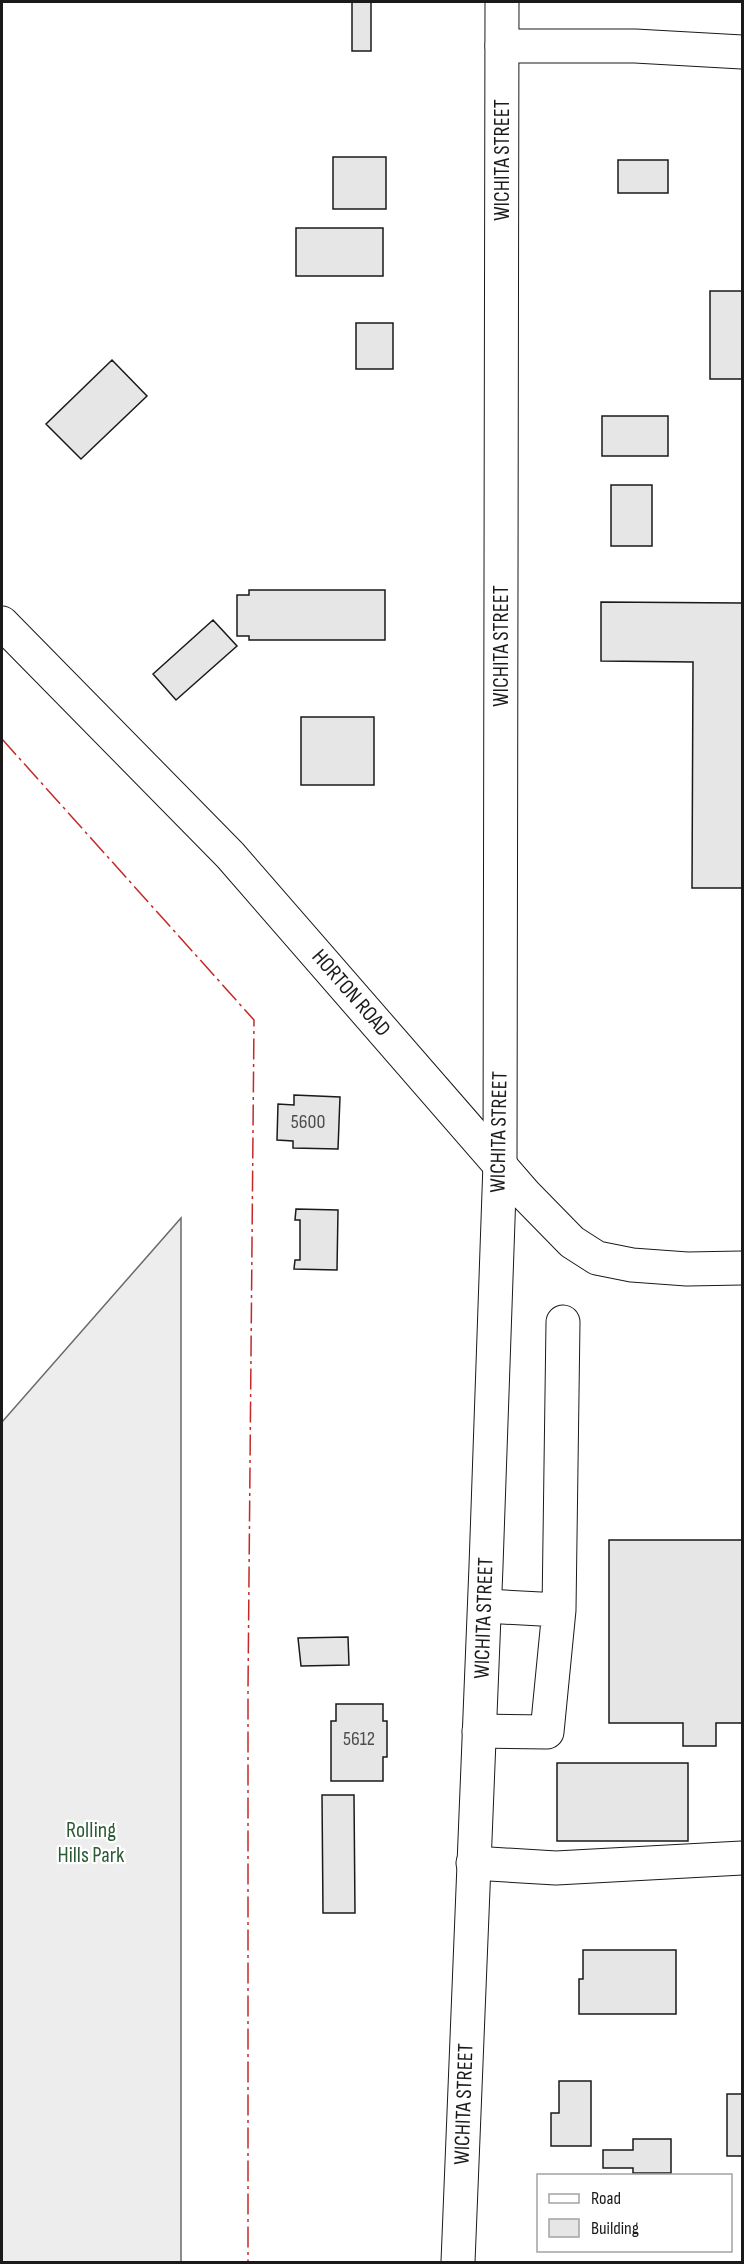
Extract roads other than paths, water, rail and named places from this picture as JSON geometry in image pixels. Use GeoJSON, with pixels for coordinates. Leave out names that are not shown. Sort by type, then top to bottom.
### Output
{"type":"FeatureCollection","features":[{"type":"Feature","properties":{"kind":"main road","name":"WICHITA STREET"},"geometry":{"type":"LineString","coordinates":[[458,2262],[500,1163],[502,2]]}},
{"type":"Feature","properties":{"kind":"main road"},"geometry":{"type":"LineString","coordinates":[[502,46],[635,46],[742,52]]}},
{"type":"Feature","properties":{"kind":"main road","name":"HORTON ROAD"},"geometry":{"type":"LineString","coordinates":[[2,623],[230,855],[525,1194],[572,1242],[597,1258],[632,1265],[742,1268]]}},
{"type":"Feature","properties":{"kind":"main road"},"geometry":{"type":"LineString","coordinates":[[479,1731],[547,1732],[560,1610],[563,1322]]}},
{"type":"Feature","properties":{"kind":"main road"},"geometry":{"type":"LineString","coordinates":[[484,1606],[560,1610]]}},
{"type":"Feature","properties":{"kind":"main road"},"geometry":{"type":"LineString","coordinates":[[473,1863],[556,1868],[742,1858]]}},
{"type":"Feature","properties":{"kind":"park label","name":"Rolling Hills Park"},"geometry":{"type":"Point","coordinates":[91,1842]}}]}
